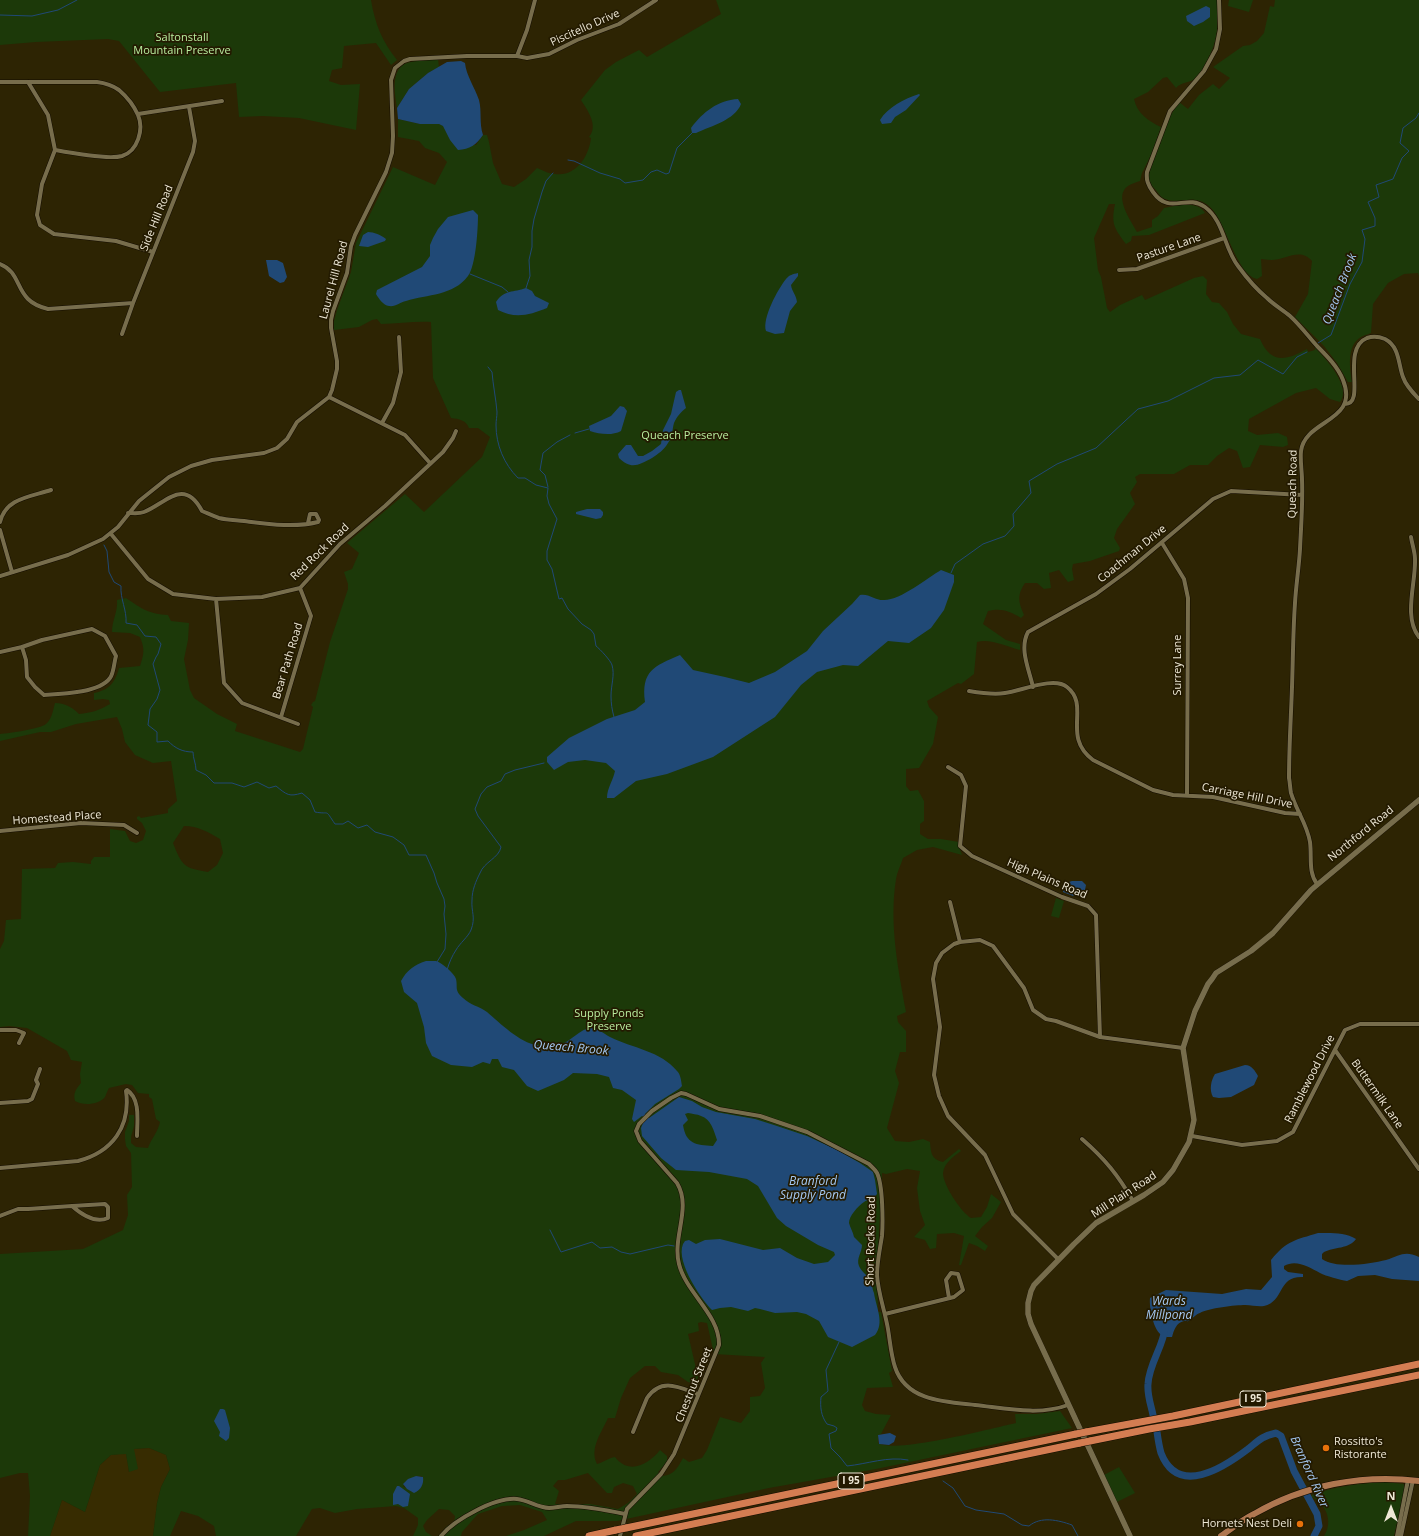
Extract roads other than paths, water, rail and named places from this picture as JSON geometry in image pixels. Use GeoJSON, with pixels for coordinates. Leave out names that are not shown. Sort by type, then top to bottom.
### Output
{"type":"FeatureCollection","features":[{"type":"Feature","properties":{"kind":"highway","name":"I 95"},"geometry":{"type":"LineString","coordinates":[[589,1536],[618,1533],[626,1528],[1419,1364]]}},
{"type":"Feature","properties":{"kind":"highway","name":"I 95"},"geometry":{"type":"LineString","coordinates":[[636,1536],[1080,1443],[1419,1375]]}},
{"type":"Feature","properties":{"kind":"main road"},"geometry":{"type":"LineString","coordinates":[[1221,1536],[1255,1513],[1298,1494],[1314,1489],[1364,1480],[1413,1480]]}},
{"type":"Feature","properties":{"kind":"street"},"geometry":{"type":"LineString","coordinates":[[517,56],[528,30],[535,0]]}},
{"type":"Feature","properties":{"kind":"street","name":"Piscitello Drive"},"geometry":{"type":"LineString","coordinates":[[517,56],[527,58],[537,57],[555,51],[577,40],[619,24],[656,0]]}},
{"type":"Feature","properties":{"kind":"street"},"geometry":{"type":"LineString","coordinates":[[1219,0],[1220,29],[1216,49],[1204,71],[1176,102],[1168,114],[1147,172],[1146,179],[1152,191],[1159,200],[1164,203],[1170,204],[1193,202],[1200,203],[1206,207],[1216,219],[1230,254],[1238,267],[1263,294],[1290,317],[1333,363],[1344,383],[1346,393],[1345,404]]}},
{"type":"Feature","properties":{"kind":"street","name":"Laurel Hill Road"},"geometry":{"type":"LineString","coordinates":[[329,397],[337,368],[331,328],[333,311],[346,273],[351,246],[355,235],[386,172],[392,153],[393,136],[391,80],[393,72],[399,65],[410,59],[452,56],[517,56]]}},
{"type":"Feature","properties":{"kind":"street"},"geometry":{"type":"LineString","coordinates":[[0,82],[97,82],[110,84],[127,98],[138,114],[140,127],[136,145],[130,152],[122,156],[79,154],[55,150]]}},
{"type":"Feature","properties":{"kind":"street"},"geometry":{"type":"LineString","coordinates":[[28,82],[48,115],[55,150],[42,184],[37,216],[40,225],[54,234],[116,241],[153,252]]}},
{"type":"Feature","properties":{"kind":"street"},"geometry":{"type":"LineString","coordinates":[[138,114],[222,101]]}},
{"type":"Feature","properties":{"kind":"street","name":"Side Hill Road"},"geometry":{"type":"LineString","coordinates":[[122,334],[193,152],[195,141],[189,106]]}},
{"type":"Feature","properties":{"kind":"street","name":"Pasture Lane"},"geometry":{"type":"LineString","coordinates":[[1120,270],[1137,269],[1224,238]]}},
{"type":"Feature","properties":{"kind":"street"},"geometry":{"type":"LineString","coordinates":[[0,264],[13,272],[27,298],[38,306],[48,309],[133,303]]}},
{"type":"Feature","properties":{"kind":"street"},"geometry":{"type":"LineString","coordinates":[[382,423],[394,403],[401,372],[399,337]]}},
{"type":"Feature","properties":{"kind":"street","name":"Queach Road"},"geometry":{"type":"LineString","coordinates":[[1317,884],[1312,877],[1310,842],[1306,827],[1292,793],[1289,770],[1294,619],[1302,495],[1301,454],[1305,440],[1312,432],[1333,418],[1345,404],[1349,404],[1351,402],[1354,396],[1354,359],[1357,346],[1361,342],[1372,337],[1385,339],[1395,348],[1403,378],[1411,391],[1419,399]]}},
{"type":"Feature","properties":{"kind":"street"},"geometry":{"type":"LineString","coordinates":[[0,576],[68,555],[92,545],[111,534],[139,501],[158,485],[169,477],[191,466],[212,460],[264,453],[277,448],[287,439],[297,422],[329,397],[406,435],[430,463]]}},
{"type":"Feature","properties":{"kind":"street","name":"Red Rock Road"},"geometry":{"type":"LineString","coordinates":[[111,534],[148,579],[173,594],[216,599],[262,596],[300,588],[340,544],[385,506],[443,452],[456,431]]}},
{"type":"Feature","properties":{"kind":"street"},"geometry":{"type":"LineString","coordinates":[[0,522],[4,511],[10,505],[17,501],[51,490]]}},
{"type":"Feature","properties":{"kind":"street","name":"Coachman Drive"},"geometry":{"type":"LineString","coordinates":[[1033,687],[1023,648],[1024,639],[1028,632],[1096,594],[1162,542],[1213,499],[1230,491],[1302,495]]}},
{"type":"Feature","properties":{"kind":"street"},"geometry":{"type":"LineString","coordinates":[[128,513],[142,513],[166,498],[178,494],[190,495],[197,502],[202,511],[220,518],[277,525],[308,523]]}},
{"type":"Feature","properties":{"kind":"street"},"geometry":{"type":"LineString","coordinates":[[0,530],[12,572]]}},
{"type":"Feature","properties":{"kind":"street"},"geometry":{"type":"LineString","coordinates":[[1411,538],[1415,558],[1411,619],[1414,631],[1419,637]]}},
{"type":"Feature","properties":{"kind":"street","name":"Surrey Lane"},"geometry":{"type":"LineString","coordinates":[[1162,542],[1184,580],[1188,598],[1187,795]]}},
{"type":"Feature","properties":{"kind":"street","name":"Bear Path Road"},"geometry":{"type":"LineString","coordinates":[[280,717],[311,616],[300,588]]}},
{"type":"Feature","properties":{"kind":"street"},"geometry":{"type":"LineString","coordinates":[[216,599],[224,683],[242,703],[298,724]]}},
{"type":"Feature","properties":{"kind":"street"},"geometry":{"type":"LineString","coordinates":[[0,652],[22,647],[42,640],[92,629],[105,636],[116,656],[111,677],[101,686],[71,693],[44,695],[27,677],[26,660],[22,647]]}},
{"type":"Feature","properties":{"kind":"street","name":"Carriage Hill Drive"},"geometry":{"type":"LineString","coordinates":[[969,691],[991,694],[1004,693],[1060,683],[1071,690],[1077,702],[1078,742],[1087,755],[1093,760],[1153,790],[1168,794],[1213,796],[1290,814],[1300,814]]}},
{"type":"Feature","properties":{"kind":"street","name":"High Plains Road"},"geometry":{"type":"LineString","coordinates":[[948,766],[961,775],[966,786],[960,846],[962,849],[972,856],[1062,897],[1088,906],[1096,915],[1100,1037]]}},
{"type":"Feature","properties":{"kind":"street","name":"Northford Road"},"geometry":{"type":"LineString","coordinates":[[1317,884],[1419,800]]}},
{"type":"Feature","properties":{"kind":"street","name":"Homestead Place"},"geometry":{"type":"LineString","coordinates":[[0,831],[88,823],[124,825],[136,833]]}},
{"type":"Feature","properties":{"kind":"street","name":"Mill Plain Road"},"geometry":{"type":"LineString","coordinates":[[1130,1536],[1031,1324],[1027,1308],[1029,1297],[1034,1285],[1096,1223],[1156,1188],[1166,1179],[1185,1151],[1192,1136],[1194,1120],[1183,1048],[1195,1011],[1208,984],[1216,973],[1251,951],[1273,933],[1317,884]]}},
{"type":"Feature","properties":{"kind":"street"},"geometry":{"type":"LineString","coordinates":[[950,902],[960,942]]}},
{"type":"Feature","properties":{"kind":"street"},"geometry":{"type":"LineString","coordinates":[[1058,1260],[1013,1214],[985,1156],[948,1116],[939,1096],[934,1075],[940,1027],[933,979],[936,963],[942,953],[960,942],[980,940],[993,946],[1024,988],[1033,1010],[1046,1019],[1100,1037],[1183,1048]]}},
{"type":"Feature","properties":{"kind":"street","name":"Ramblewood Drive"},"geometry":{"type":"LineString","coordinates":[[1192,1136],[1242,1145],[1277,1141],[1293,1132],[1345,1030],[1360,1024],[1419,1024]]}},
{"type":"Feature","properties":{"kind":"street"},"geometry":{"type":"LineString","coordinates":[[0,1030],[16,1030],[24,1033],[19,1043]]}},
{"type":"Feature","properties":{"kind":"street","name":"Buttermilk Lane"},"geometry":{"type":"LineString","coordinates":[[1335,1050],[1419,1169]]}},
{"type":"Feature","properties":{"kind":"street"},"geometry":{"type":"LineString","coordinates":[[0,1103],[28,1101],[32,1099],[38,1084],[36,1080],[40,1070]]}},
{"type":"Feature","properties":{"kind":"street"},"geometry":{"type":"LineString","coordinates":[[0,1168],[78,1161],[89,1158],[104,1150],[116,1136],[122,1124],[127,1109],[126,1091],[128,1090],[131,1092],[136,1102],[137,1136]]}},
{"type":"Feature","properties":{"kind":"street","name":"Short Rocks Road"},"geometry":{"type":"LineString","coordinates":[[637,1128],[646,1117],[671,1098],[684,1093],[719,1109],[760,1116],[806,1132],[869,1164],[878,1174],[880,1183],[882,1222],[877,1276],[896,1372],[908,1387],[917,1393],[930,1398],[948,1402],[1014,1410],[1033,1410],[1068,1405]]}},
{"type":"Feature","properties":{"kind":"street","name":"Chestnut Street"},"geometry":{"type":"LineString","coordinates":[[618,1533],[625,1514],[630,1506],[661,1474],[671,1459],[682,1438],[698,1394],[720,1345],[719,1333],[690,1289],[679,1264],[677,1252],[678,1235],[683,1205],[681,1191],[673,1178],[640,1141],[637,1135],[637,1128]]}},
{"type":"Feature","properties":{"kind":"street"},"geometry":{"type":"LineString","coordinates":[[1082,1139],[1102,1156],[1120,1178],[1133,1201]]}},
{"type":"Feature","properties":{"kind":"street"},"geometry":{"type":"LineString","coordinates":[[0,1216],[18,1209],[105,1204],[108,1207],[108,1218],[90,1218],[72,1206]]}},
{"type":"Feature","properties":{"kind":"street"},"geometry":{"type":"LineString","coordinates":[[885,1314],[954,1297],[963,1290],[958,1274],[951,1273],[946,1280],[949,1298]]}},
{"type":"Feature","properties":{"kind":"street"},"geometry":{"type":"LineString","coordinates":[[633,1432],[647,1398],[659,1388],[672,1385],[698,1394]]}},
{"type":"Feature","properties":{"kind":"street"},"geometry":{"type":"LineString","coordinates":[[1396,1536],[1413,1480]]}},
{"type":"Feature","properties":{"kind":"street"},"geometry":{"type":"LineString","coordinates":[[1400,1536],[1413,1480]]}},
{"type":"Feature","properties":{"kind":"street"},"geometry":{"type":"LineString","coordinates":[[441,1536],[464,1517],[476,1511],[507,1500],[515,1499],[545,1508],[582,1507],[625,1514]]}},
{"type":"Feature","properties":{"kind":"water"},"geometry":{"type":"Polygon","coordinates":[[[1206,6],[1210,8],[1210,17],[1194,26],[1187,21],[1186,16],[1206,6]]]}},
{"type":"Feature","properties":{"kind":"water"},"geometry":{"type":"Polygon","coordinates":[[[461,61],[465,63],[467,72],[479,100],[483,135],[472,146],[466,149],[458,150],[450,140],[443,126],[439,124],[420,124],[398,119],[397,108],[409,89],[428,73],[447,62],[461,61]]]}},
{"type":"Feature","properties":{"kind":"water"},"geometry":{"type":"Polygon","coordinates":[[[919,94],[920,95],[906,110],[895,117],[891,123],[882,124],[880,120],[887,111],[902,101],[919,94]]]}},
{"type":"Feature","properties":{"kind":"water"},"geometry":{"type":"Polygon","coordinates":[[[738,99],[741,104],[734,114],[715,125],[696,133],[692,133],[691,128],[706,112],[718,104],[738,99]]]}},
{"type":"Feature","properties":{"kind":"water"},"geometry":{"type":"Polygon","coordinates":[[[473,210],[478,215],[475,256],[471,271],[462,283],[448,291],[414,299],[394,306],[389,306],[381,302],[376,294],[377,290],[422,267],[430,256],[430,245],[433,238],[448,217],[473,210]]]}},
{"type":"Feature","properties":{"kind":"water"},"geometry":{"type":"Polygon","coordinates":[[[368,232],[377,234],[386,239],[385,241],[368,247],[359,246],[363,235],[368,232]]]}},
{"type":"Feature","properties":{"kind":"water"},"geometry":{"type":"Polygon","coordinates":[[[266,260],[277,260],[283,263],[287,277],[284,282],[280,283],[269,276],[266,260]]]}},
{"type":"Feature","properties":{"kind":"water"},"geometry":{"type":"Polygon","coordinates":[[[798,273],[798,276],[791,285],[797,302],[790,311],[784,333],[775,334],[766,331],[765,325],[768,311],[775,296],[787,278],[798,273]]]}},
{"type":"Feature","properties":{"kind":"water"},"geometry":{"type":"Polygon","coordinates":[[[526,288],[532,291],[535,296],[549,303],[547,308],[535,313],[522,315],[504,313],[498,310],[496,302],[499,298],[506,293],[526,288]]]}},
{"type":"Feature","properties":{"kind":"water"},"geometry":{"type":"Polygon","coordinates":[[[681,390],[686,408],[679,414],[675,421],[671,438],[661,452],[639,464],[631,465],[623,462],[619,458],[618,454],[626,445],[631,445],[638,456],[643,456],[661,444],[663,430],[671,414],[676,392],[681,390]]]}},
{"type":"Feature","properties":{"kind":"water"},"geometry":{"type":"Polygon","coordinates":[[[620,406],[624,407],[627,411],[621,431],[614,434],[606,434],[590,431],[589,426],[611,416],[620,406]]]}},
{"type":"Feature","properties":{"kind":"water"},"geometry":{"type":"Polygon","coordinates":[[[587,509],[600,509],[603,512],[603,515],[601,518],[596,519],[576,514],[576,512],[587,509]]]}},
{"type":"Feature","properties":{"kind":"water"},"geometry":{"type":"Polygon","coordinates":[[[941,570],[954,575],[954,582],[944,610],[931,628],[909,643],[888,641],[858,666],[843,665],[817,672],[801,685],[775,717],[713,757],[667,774],[636,781],[614,798],[607,798],[615,771],[606,763],[585,760],[568,762],[554,770],[547,762],[547,757],[569,738],[607,719],[635,710],[645,702],[644,692],[647,676],[651,671],[663,663],[680,655],[693,670],[749,683],[775,672],[807,651],[823,631],[860,595],[866,595],[880,600],[897,597],[941,570]]]}},
{"type":"Feature","properties":{"kind":"water"},"geometry":{"type":"Polygon","coordinates":[[[1072,881],[1082,881],[1086,885],[1085,890],[1081,895],[1073,896],[1063,892],[1063,886],[1072,881]]]}},
{"type":"Feature","properties":{"kind":"water","name":"Branford Supply Pond"},"geometry":{"type":"Polygon","coordinates":[[[426,961],[436,961],[444,966],[455,977],[457,991],[463,998],[487,1012],[510,1032],[524,1041],[543,1046],[559,1045],[583,1030],[594,1028],[610,1037],[655,1054],[663,1059],[678,1073],[681,1078],[682,1086],[655,1104],[645,1114],[649,1118],[679,1097],[716,1112],[755,1119],[807,1136],[837,1150],[873,1172],[877,1194],[864,1202],[852,1214],[849,1223],[854,1237],[862,1245],[858,1263],[871,1282],[878,1309],[880,1320],[878,1330],[875,1335],[852,1347],[828,1337],[819,1321],[806,1314],[797,1312],[775,1313],[755,1308],[748,1311],[731,1307],[712,1310],[689,1277],[682,1256],[682,1248],[685,1241],[689,1240],[696,1244],[705,1240],[720,1239],[763,1250],[780,1248],[797,1258],[814,1264],[828,1262],[835,1255],[834,1252],[818,1245],[786,1226],[777,1218],[758,1186],[747,1179],[709,1172],[676,1170],[661,1158],[642,1136],[641,1128],[647,1119],[642,1116],[634,1122],[632,1119],[636,1100],[622,1090],[613,1088],[609,1077],[597,1074],[573,1073],[564,1080],[538,1091],[527,1086],[514,1070],[502,1067],[498,1059],[492,1059],[490,1064],[483,1062],[472,1067],[451,1065],[432,1056],[426,1043],[424,1027],[417,1003],[404,992],[401,981],[408,971],[414,966],[426,961]],[[688,1113],[685,1114],[688,1120],[683,1125],[684,1131],[689,1140],[697,1144],[713,1146],[717,1140],[710,1123],[698,1115],[688,1113]]]}},
{"type":"Feature","properties":{"kind":"water"},"geometry":{"type":"Polygon","coordinates":[[[1245,1065],[1251,1067],[1258,1076],[1254,1085],[1231,1097],[1213,1097],[1211,1085],[1215,1074],[1245,1065]]]}},
{"type":"Feature","properties":{"kind":"water","name":"Wards Millpond"},"geometry":{"type":"Polygon","coordinates":[[[1318,1233],[1343,1234],[1356,1239],[1349,1245],[1324,1252],[1322,1254],[1322,1259],[1328,1262],[1353,1265],[1386,1260],[1402,1254],[1414,1255],[1419,1257],[1419,1281],[1392,1279],[1375,1275],[1358,1276],[1347,1281],[1320,1273],[1307,1266],[1293,1263],[1284,1266],[1284,1269],[1288,1272],[1303,1274],[1303,1277],[1289,1280],[1271,1303],[1264,1306],[1229,1306],[1204,1311],[1197,1314],[1189,1321],[1179,1323],[1172,1337],[1163,1336],[1154,1324],[1150,1307],[1150,1298],[1166,1290],[1222,1294],[1246,1289],[1261,1290],[1272,1277],[1271,1260],[1282,1248],[1298,1239],[1318,1233]]]}},
{"type":"Feature","properties":{"kind":"water"},"geometry":{"type":"Polygon","coordinates":[[[220,1409],[225,1410],[230,1428],[229,1438],[226,1441],[219,1436],[220,1432],[214,1421],[220,1409]]]}},
{"type":"Feature","properties":{"kind":"water"},"geometry":{"type":"Polygon","coordinates":[[[890,1433],[896,1436],[894,1442],[889,1445],[879,1444],[878,1435],[890,1433]]]}},
{"type":"Feature","properties":{"kind":"water"},"geometry":{"type":"Polygon","coordinates":[[[416,1476],[423,1477],[423,1482],[422,1486],[414,1493],[407,1489],[403,1484],[408,1479],[416,1476]]]}},
{"type":"Feature","properties":{"kind":"water"},"geometry":{"type":"Polygon","coordinates":[[[397,1486],[410,1494],[408,1506],[403,1507],[398,1504],[393,1505],[393,1494],[397,1486]]]}},
{"type":"Feature","properties":{"kind":"waterway"},"geometry":{"type":"LineString","coordinates":[[0,15],[32,16],[58,10],[77,0]]}},
{"type":"Feature","properties":{"kind":"waterway","name":"Queach Brook"},"geometry":{"type":"LineString","coordinates":[[1318,343],[1331,335],[1350,284],[1362,262],[1365,239],[1362,230],[1375,226],[1375,218],[1368,202],[1379,197],[1376,185],[1393,179],[1402,158],[1409,151],[1400,143],[1403,128],[1416,118],[1419,113]]}},
{"type":"Feature","properties":{"kind":"waterway"},"geometry":{"type":"LineString","coordinates":[[568,160],[574,161],[600,173],[620,179],[625,183],[643,180],[651,172],[657,170],[666,174],[669,173],[677,148],[692,133]]}},
{"type":"Feature","properties":{"kind":"waterway"},"geometry":{"type":"LineString","coordinates":[[526,288],[530,276],[529,260],[532,247],[534,219],[546,181],[553,173]]}},
{"type":"Feature","properties":{"kind":"waterway"},"geometry":{"type":"LineString","coordinates":[[470,274],[502,287],[508,292]]}},
{"type":"Feature","properties":{"kind":"waterway","name":"Queach Brook"},"geometry":{"type":"LineString","coordinates":[[951,573],[955,564],[983,544],[1005,536],[1014,526],[1013,514],[1031,493],[1029,481],[1057,464],[1096,448],[1138,409],[1168,401],[1214,378],[1240,375],[1258,360],[1283,374],[1297,357],[1307,352]]}},
{"type":"Feature","properties":{"kind":"waterway"},"geometry":{"type":"LineString","coordinates":[[488,367],[492,372],[497,412],[496,432],[499,447],[509,467],[518,478],[525,478],[536,485],[548,488],[547,496],[549,504],[557,519],[547,551],[547,560],[552,569],[559,599],[562,598],[568,609],[582,624],[591,630],[594,634],[596,646],[612,665],[613,673],[611,699],[614,717]]}},
{"type":"Feature","properties":{"kind":"waterway"},"geometry":{"type":"LineString","coordinates":[[575,433],[589,429]]}},
{"type":"Feature","properties":{"kind":"waterway"},"geometry":{"type":"LineString","coordinates":[[548,487],[545,475],[540,470],[543,453],[557,442],[570,435]]}},
{"type":"Feature","properties":{"kind":"waterway"},"geometry":{"type":"LineString","coordinates":[[104,545],[107,551],[109,572],[114,582],[121,586],[126,614],[126,623],[137,625],[145,636],[156,637],[161,644],[153,664],[160,690],[157,699],[150,709],[148,725],[157,732],[157,742],[168,741],[179,749],[193,752],[196,770],[206,775],[214,783],[232,783],[244,787],[257,782],[269,788],[276,786],[291,795],[302,793],[310,800],[315,812],[327,813],[335,824],[343,824],[348,821],[358,828],[367,825],[375,832],[393,837],[404,845],[409,855],[426,855],[444,899],[445,906],[445,949],[437,962]]}},
{"type":"Feature","properties":{"kind":"waterway","name":"Queach Brook"},"geometry":{"type":"LineString","coordinates":[[447,970],[455,952],[471,930],[473,918],[472,896],[477,879],[482,869],[500,851],[501,847],[478,816],[475,809],[481,794],[487,787],[501,781],[505,774],[544,763]]}},
{"type":"Feature","properties":{"kind":"waterway"},"geometry":{"type":"LineString","coordinates":[[550,1230],[561,1252],[592,1242],[600,1248],[612,1247],[621,1252],[630,1254],[668,1245],[674,1246]]}},
{"type":"Feature","properties":{"kind":"waterway","name":"Branford River"},"geometry":{"type":"LineString","coordinates":[[1153,1415],[1149,1400],[1148,1384],[1151,1369],[1162,1342],[1165,1328]]}},
{"type":"Feature","properties":{"kind":"waterway","name":"Queach Brook"},"geometry":{"type":"LineString","coordinates":[[839,1342],[826,1370],[828,1391],[821,1397],[821,1411],[823,1418],[827,1424],[837,1428],[836,1431],[829,1434],[831,1448],[847,1466],[893,1459],[908,1460]]}},
{"type":"Feature","properties":{"kind":"waterway","name":"Branford River"},"geometry":{"type":"LineString","coordinates":[[1157,1432],[1161,1453],[1169,1466],[1178,1474],[1189,1476],[1202,1475],[1226,1464],[1260,1439],[1276,1433],[1281,1436],[1294,1471],[1317,1514],[1319,1526],[1314,1536]]}},
{"type":"Feature","properties":{"kind":"waterway","name":"Queach Brook"},"geometry":{"type":"LineString","coordinates":[[943,1481],[953,1488],[965,1506],[976,1510],[1004,1514],[1022,1525],[1029,1526],[1044,1520],[1061,1522],[1072,1525],[1078,1536]]}},
{"type":"Feature","properties":{"kind":"place","name":"Rossitto's Ristorante"},"geometry":{"type":"Point","coordinates":[1326,1448]}},
{"type":"Feature","properties":{"kind":"place","name":"Hornets Nest Deli"},"geometry":{"type":"Point","coordinates":[1300,1524]}},
{"type":"Feature","properties":{"kind":"park label","name":"Saltonstall Mountain Preserve"},"geometry":{"type":"Point","coordinates":[182,44]}},
{"type":"Feature","properties":{"kind":"park label","name":"Queach Preserve"},"geometry":{"type":"Point","coordinates":[685,436]}},
{"type":"Feature","properties":{"kind":"park label","name":"Supply Ponds Preserve"},"geometry":{"type":"Point","coordinates":[609,1020]}}]}
